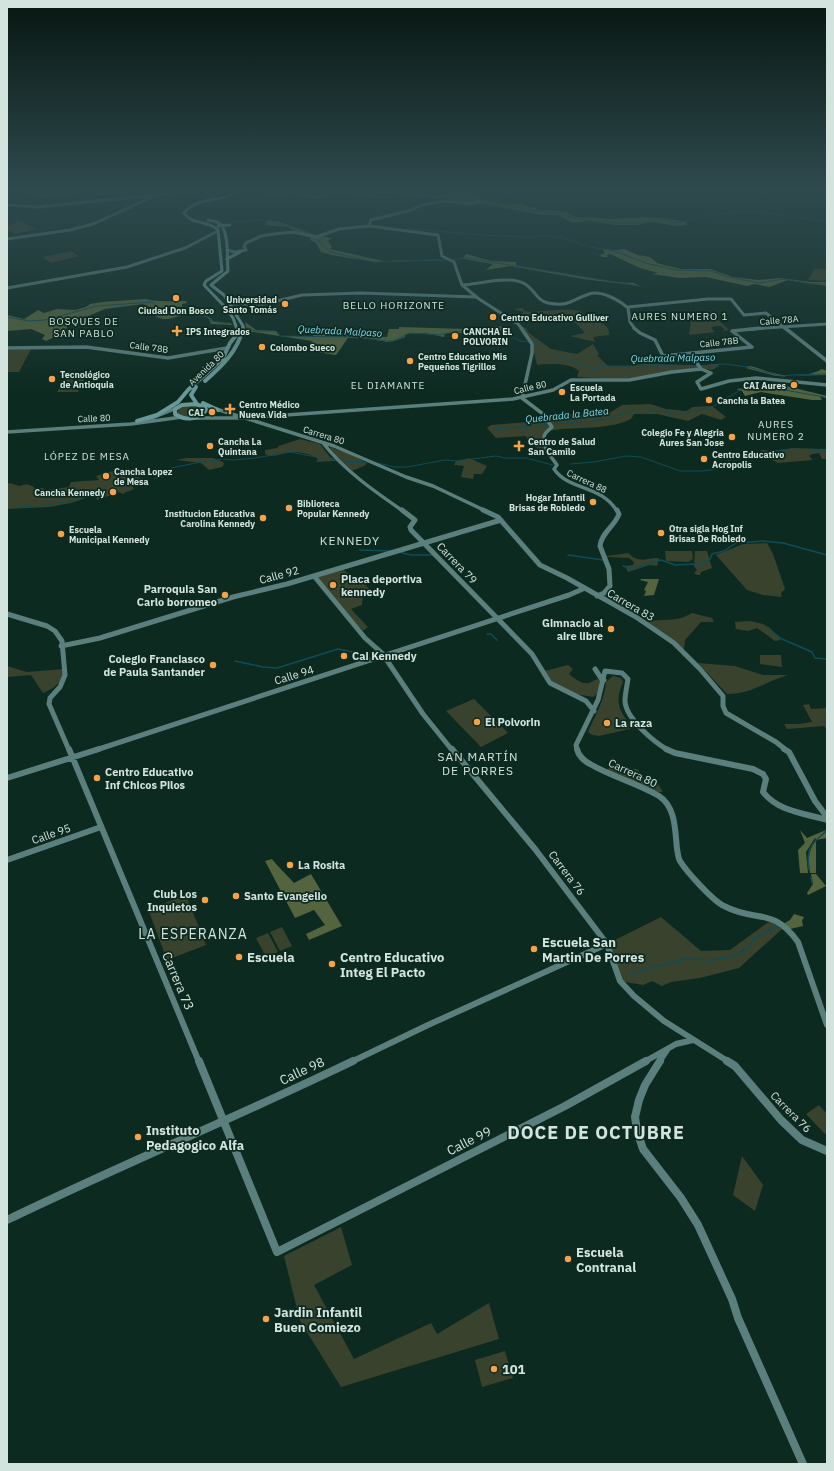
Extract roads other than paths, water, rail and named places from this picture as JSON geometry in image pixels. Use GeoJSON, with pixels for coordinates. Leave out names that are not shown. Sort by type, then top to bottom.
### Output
{"type":"FeatureCollection","features":[{"type":"Feature","properties":{"kind":"main road"},"geometry":{"type":"LineString","coordinates":[[221,260],[222,272],[204,284],[210,291],[215,291],[216,289],[211,284],[227,273],[227,259]]}},
{"type":"Feature","properties":{"kind":"main road","name":"Avenida 80"},"geometry":{"type":"LineString","coordinates":[[198,404],[191,395],[195,388],[222,365],[231,355],[238,345],[243,331],[243,325],[230,304],[224,295],[216,289]]}},
{"type":"Feature","properties":{"kind":"main road","name":"Avenida 80"},"geometry":{"type":"LineString","coordinates":[[182,405],[185,400],[184,396],[188,390],[219,362],[237,334],[238,328],[210,291]]}},
{"type":"Feature","properties":{"kind":"main road"},"geometry":{"type":"LineString","coordinates":[[224,295],[218,292],[214,293],[215,296],[221,298],[225,303],[230,304]]}},
{"type":"Feature","properties":{"kind":"main road"},"geometry":{"type":"LineString","coordinates":[[228,346],[236,342],[238,345]]}},
{"type":"Feature","properties":{"kind":"main road"},"geometry":{"type":"LineString","coordinates":[[137,421],[160,414],[184,396]]}},
{"type":"Feature","properties":{"kind":"main road"},"geometry":{"type":"LineString","coordinates":[[193,398],[218,410]]}},
{"type":"Feature","properties":{"kind":"main road"},"geometry":{"type":"LineString","coordinates":[[198,404],[206,408],[205,412],[193,418],[182,418],[175,414],[177,408],[182,405],[198,404]]}},
{"type":"Feature","properties":{"kind":"street"},"geometry":{"type":"LineString","coordinates":[[7,288],[127,267],[152,259]]}},
{"type":"Feature","properties":{"kind":"street"},"geometry":{"type":"LineString","coordinates":[[447,259],[454,262],[462,285],[476,297],[518,324],[532,344],[532,354],[522,398]]}},
{"type":"Feature","properties":{"kind":"street"},"geometry":{"type":"LineString","coordinates":[[462,285],[506,281],[520,282],[526,284],[540,301],[550,304],[571,303],[586,294],[594,293],[616,300],[628,307],[731,298],[744,316],[766,314],[827,361]]}},
{"type":"Feature","properties":{"kind":"street"},"geometry":{"type":"LineString","coordinates":[[230,304],[264,304],[302,295],[377,292],[476,297]]}},
{"type":"Feature","properties":{"kind":"street","name":"Calle 78B"},"geometry":{"type":"LineString","coordinates":[[628,307],[631,312],[629,321],[631,326],[638,332],[655,340],[663,356],[752,347]]}},
{"type":"Feature","properties":{"kind":"street","name":"Calle 78A"},"geometry":{"type":"LineString","coordinates":[[752,347],[732,331],[783,326],[827,324]]}},
{"type":"Feature","properties":{"kind":"street","name":"Calle 78B"},"geometry":{"type":"LineString","coordinates":[[7,348],[86,347],[168,358],[216,351],[228,346]]}},
{"type":"Feature","properties":{"kind":"street","name":"Calle 78B"},"geometry":{"type":"LineString","coordinates":[[216,351],[226,353]]}},
{"type":"Feature","properties":{"kind":"street"},"geometry":{"type":"LineString","coordinates":[[690,353],[700,369],[708,370],[711,373],[697,382],[701,389],[729,381],[756,378],[827,385]]}},
{"type":"Feature","properties":{"kind":"street","name":"Calle 80"},"geometry":{"type":"LineString","coordinates":[[193,418],[244,418],[522,398],[553,390],[571,380],[629,380],[700,369]]}},
{"type":"Feature","properties":{"kind":"street","name":"Carrera 88"},"geometry":{"type":"LineString","coordinates":[[522,398],[550,422],[552,427],[544,439],[547,449],[557,465],[554,468],[556,474],[574,484],[599,494],[612,504],[619,514],[615,524],[602,538],[600,544],[610,574],[610,586],[604,593],[597,596]]}},
{"type":"Feature","properties":{"kind":"street","name":"Calle 80"},"geometry":{"type":"LineString","coordinates":[[203,406],[244,418]]}},
{"type":"Feature","properties":{"kind":"street","name":"Calle 80"},"geometry":{"type":"LineString","coordinates":[[7,428],[137,421],[154,418],[177,408]]}},
{"type":"Feature","properties":{"kind":"street"},"geometry":{"type":"LineString","coordinates":[[220,418],[227,416],[227,412]]}},
{"type":"Feature","properties":{"kind":"street","name":"Calle 80"},"geometry":{"type":"LineString","coordinates":[[7,432],[160,422],[182,418]]}},
{"type":"Feature","properties":{"kind":"street","name":"Carrera 80"},"geometry":{"type":"LineString","coordinates":[[244,418],[352,453],[375,464]]}},
{"type":"Feature","properties":{"kind":"street"},"geometry":{"type":"LineString","coordinates":[[160,422],[206,419]]}},
{"type":"Feature","properties":{"kind":"street","name":"Carrera 79"},"geometry":{"type":"LineString","coordinates":[[323,443],[352,473],[415,520],[410,527],[411,530],[532,654],[540,665],[548,681],[588,703],[594,711]]}},
{"type":"Feature","properties":{"kind":"street","name":"Carrera 83"},"geometry":{"type":"LineString","coordinates":[[375,464],[433,486],[491,514],[501,520],[540,565],[576,583],[636,617],[674,643],[700,668],[723,696],[723,706],[726,713],[776,742],[790,752],[815,801],[827,818]]}},
{"type":"Feature","properties":{"kind":"street","name":"Calle 92"},"geometry":{"type":"LineString","coordinates":[[61,646],[100,638],[233,597],[314,576],[501,520]]}},
{"type":"Feature","properties":{"kind":"street","name":"Carrera 76"},"geometry":{"type":"LineString","coordinates":[[314,576],[365,638],[384,656],[423,714],[536,849],[607,944],[620,981],[649,1009],[693,1040],[735,1066],[781,1120],[802,1140],[827,1151]]}},
{"type":"Feature","properties":{"kind":"street","name":"Calle 94"},"geometry":{"type":"LineString","coordinates":[[7,778],[349,668],[570,595],[585,588]]}},
{"type":"Feature","properties":{"kind":"street","name":"Carrera 73"},"geometry":{"type":"LineString","coordinates":[[7,614],[40,623],[55,632],[62,641],[61,646],[65,675],[60,687],[50,698],[50,704],[224,1120],[277,1252]]}},
{"type":"Feature","properties":{"kind":"street"},"geometry":{"type":"LineString","coordinates":[[595,669],[603,681],[609,675],[620,673]]}},
{"type":"Feature","properties":{"kind":"street","name":"Carrera 80"},"geometry":{"type":"LineString","coordinates":[[620,673],[605,671],[594,711],[576,745],[578,754],[589,764],[660,797],[667,804],[673,817],[679,860],[708,894],[716,901],[732,910],[774,919],[790,931],[798,942],[827,1025]]}},
{"type":"Feature","properties":{"kind":"street","name":"Carrera 83"},"geometry":{"type":"LineString","coordinates":[[620,673],[629,681],[625,701],[627,711],[656,743],[675,753],[753,768],[763,774],[766,779],[764,792],[775,804],[780,807],[827,818]]}},
{"type":"Feature","properties":{"kind":"street","name":"Carrera 79"},"geometry":{"type":"LineString","coordinates":[[583,700],[598,700]]}},
{"type":"Feature","properties":{"kind":"street","name":"Calle 95"},"geometry":{"type":"LineString","coordinates":[[7,860],[101,827]]}},
{"type":"Feature","properties":{"kind":"street","name":"Calle 98"},"geometry":{"type":"LineString","coordinates":[[7,1220],[88,1181],[274,1098],[428,1025],[607,944]]}},
{"type":"Feature","properties":{"kind":"street","name":"Calle 99"},"geometry":{"type":"LineString","coordinates":[[277,1252],[565,1106],[676,1044],[693,1040]]}},
{"type":"Feature","properties":{"kind":"street"},"geometry":{"type":"LineString","coordinates":[[667,1049],[645,1086],[636,1108],[635,1118],[637,1131],[643,1149],[681,1198],[698,1225],[732,1299],[738,1318],[802,1464]]}},
{"type":"Feature","properties":{"kind":"waterway"},"geometry":{"type":"LineString","coordinates":[[359,259],[374,262],[447,260]]}},
{"type":"Feature","properties":{"kind":"waterway"},"geometry":{"type":"LineString","coordinates":[[451,260],[461,259]]}},
{"type":"Feature","properties":{"kind":"waterway"},"geometry":{"type":"LineString","coordinates":[[470,259],[640,286]]}},
{"type":"Feature","properties":{"kind":"waterway"},"geometry":{"type":"LineString","coordinates":[[635,259],[649,264],[677,270],[712,271],[728,277],[760,283],[784,279],[811,284],[827,284]]}},
{"type":"Feature","properties":{"kind":"waterway","name":"Quebrada Malpaso"},"geometry":{"type":"LineString","coordinates":[[7,317],[29,321],[45,320],[97,306],[152,302],[163,311],[177,314],[189,312],[205,316],[212,321],[228,324]]}},
{"type":"Feature","properties":{"kind":"waterway","name":"Quebrada Malpaso"},"geometry":{"type":"LineString","coordinates":[[247,327],[255,331],[276,331],[280,336],[357,337],[386,341],[393,341],[410,333],[441,335],[471,330],[504,329],[505,333],[520,341],[540,343],[550,353],[595,369],[601,366],[631,366],[645,364],[697,366]]}},
{"type":"Feature","properties":{"kind":"waterway","name":"Quebrada Malpaso"},"geometry":{"type":"LineString","coordinates":[[701,366],[725,364],[748,367],[784,377],[788,375],[827,374]]}},
{"type":"Feature","properties":{"kind":"waterway","name":"Quebrada la Batea"},"geometry":{"type":"LineString","coordinates":[[495,429],[602,420],[640,409],[681,414],[712,407],[742,389],[773,388],[824,397]]}},
{"type":"Feature","properties":{"kind":"waterway"},"geometry":{"type":"LineString","coordinates":[[571,464],[594,462],[626,456],[641,457],[680,471],[702,471],[719,469],[731,459],[739,456],[753,456],[761,453],[794,449],[827,451]]}},
{"type":"Feature","properties":{"kind":"waterway"},"geometry":{"type":"LineString","coordinates":[[154,479],[163,476],[171,468],[196,463],[223,459],[233,460],[255,458],[290,452],[337,461]]}},
{"type":"Feature","properties":{"kind":"waterway"},"geometry":{"type":"LineString","coordinates":[[378,463],[394,467],[407,467],[445,460],[457,461],[496,456],[505,458],[526,458],[553,465]]}},
{"type":"Feature","properties":{"kind":"waterway"},"geometry":{"type":"LineString","coordinates":[[341,462],[367,463]]}},
{"type":"Feature","properties":{"kind":"waterway"},"geometry":{"type":"LineString","coordinates":[[130,485],[148,480]]}},
{"type":"Feature","properties":{"kind":"waterway"},"geometry":{"type":"LineString","coordinates":[[37,506],[72,501],[127,485]]}},
{"type":"Feature","properties":{"kind":"waterway"},"geometry":{"type":"LineString","coordinates":[[7,508],[34,506]]}},
{"type":"Feature","properties":{"kind":"waterway"},"geometry":{"type":"LineString","coordinates":[[623,566],[633,569],[661,560],[675,565],[697,564],[710,559],[712,554],[724,551],[736,543],[763,541],[783,543],[827,555]]}},
{"type":"Feature","properties":{"kind":"waterway"},"geometry":{"type":"LineString","coordinates":[[360,550],[391,551]]}},
{"type":"Feature","properties":{"kind":"waterway"},"geometry":{"type":"LineString","coordinates":[[399,552],[411,555],[433,555]]}},
{"type":"Feature","properties":{"kind":"waterway"},"geometry":{"type":"LineString","coordinates":[[568,555],[603,560]]}},
{"type":"Feature","properties":{"kind":"waterway"},"geometry":{"type":"LineString","coordinates":[[767,628],[782,639],[812,652],[815,658],[827,659]]}},
{"type":"Feature","properties":{"kind":"waterway"},"geometry":{"type":"LineString","coordinates":[[487,634],[491,634],[497,640]]}},
{"type":"Feature","properties":{"kind":"waterway"},"geometry":{"type":"LineString","coordinates":[[235,661],[263,667],[277,668],[338,649],[358,653]]}},
{"type":"Feature","properties":{"kind":"waterway"},"geometry":{"type":"LineString","coordinates":[[809,870],[808,857],[811,847],[813,843],[827,831]]}},
{"type":"Feature","properties":{"kind":"waterway"},"geometry":{"type":"LineString","coordinates":[[811,877],[812,883]]}},
{"type":"Feature","properties":{"kind":"waterway"},"geometry":{"type":"LineString","coordinates":[[629,974],[685,959],[713,960],[731,957],[747,949],[755,938],[779,925]]}},
{"type":"Feature","properties":{"kind":"place","name":"Ciudad Don Bosco"},"geometry":{"type":"Point","coordinates":[176,298]}},
{"type":"Feature","properties":{"kind":"place","name":"Universidad Santo Tomás"},"geometry":{"type":"Point","coordinates":[285,304]}},
{"type":"Feature","properties":{"kind":"place","name":"Centro Educativo Gulliver"},"geometry":{"type":"Point","coordinates":[493,317]}},
{"type":"Feature","properties":{"kind":"place","name":"IPS Integrados"},"geometry":{"type":"Point","coordinates":[177,331]}},
{"type":"Feature","properties":{"kind":"place","name":"CANCHA EL POLVORIN"},"geometry":{"type":"Point","coordinates":[455,336]}},
{"type":"Feature","properties":{"kind":"place","name":"Colombo Sueco"},"geometry":{"type":"Point","coordinates":[262,347]}},
{"type":"Feature","properties":{"kind":"place","name":"Centro Educativo Mis Pequeños Tigrillos"},"geometry":{"type":"Point","coordinates":[410,361]}},
{"type":"Feature","properties":{"kind":"place","name":"Tecnológico de Antioquia"},"geometry":{"type":"Point","coordinates":[52,379]}},
{"type":"Feature","properties":{"kind":"place","name":"CAI Aures"},"geometry":{"type":"Point","coordinates":[794,385]}},
{"type":"Feature","properties":{"kind":"place","name":"Escuela La Portada"},"geometry":{"type":"Point","coordinates":[562,392]}},
{"type":"Feature","properties":{"kind":"place","name":"Cancha la Batea"},"geometry":{"type":"Point","coordinates":[709,400]}},
{"type":"Feature","properties":{"kind":"place","name":"Centro Médico Nueva Vida"},"geometry":{"type":"Point","coordinates":[230,409]}},
{"type":"Feature","properties":{"kind":"place","name":"CAI"},"geometry":{"type":"Point","coordinates":[212,412]}},
{"type":"Feature","properties":{"kind":"place","name":"Colegio Fe y Alegria Aures San Jose"},"geometry":{"type":"Point","coordinates":[732,437]}},
{"type":"Feature","properties":{"kind":"place","name":"Cancha La Quintana"},"geometry":{"type":"Point","coordinates":[210,446]}},
{"type":"Feature","properties":{"kind":"place","name":"Centro de Salud San Camilo"},"geometry":{"type":"Point","coordinates":[519,446]}},
{"type":"Feature","properties":{"kind":"place","name":"Centro Educativo Acropolis"},"geometry":{"type":"Point","coordinates":[704,459]}},
{"type":"Feature","properties":{"kind":"place","name":"Cancha Lopez de Mesa"},"geometry":{"type":"Point","coordinates":[106,476]}},
{"type":"Feature","properties":{"kind":"place","name":"Cancha Kennedy"},"geometry":{"type":"Point","coordinates":[113,492]}},
{"type":"Feature","properties":{"kind":"place","name":"Hogar Infantil Brisas de Robledo"},"geometry":{"type":"Point","coordinates":[593,502]}},
{"type":"Feature","properties":{"kind":"place","name":"Biblioteca Popular Kennedy"},"geometry":{"type":"Point","coordinates":[289,508]}},
{"type":"Feature","properties":{"kind":"place","name":"Institucion Educativa Carolina Kennedy"},"geometry":{"type":"Point","coordinates":[263,518]}},
{"type":"Feature","properties":{"kind":"place","name":"Otra sigla Hog Inf Brisas De Robledo"},"geometry":{"type":"Point","coordinates":[661,533]}},
{"type":"Feature","properties":{"kind":"place","name":"Escuela Municipal Kennedy"},"geometry":{"type":"Point","coordinates":[61,534]}},
{"type":"Feature","properties":{"kind":"place","name":"Placa deportiva kennedy"},"geometry":{"type":"Point","coordinates":[333,585]}},
{"type":"Feature","properties":{"kind":"place","name":"Parroquia San Carlo borromeo"},"geometry":{"type":"Point","coordinates":[225,595]}},
{"type":"Feature","properties":{"kind":"place","name":"Gimnacio al aire libre"},"geometry":{"type":"Point","coordinates":[611,629]}},
{"type":"Feature","properties":{"kind":"place","name":"Cai Kennedy"},"geometry":{"type":"Point","coordinates":[344,656]}},
{"type":"Feature","properties":{"kind":"place","name":"Colegio Franciasco de Paula Santander"},"geometry":{"type":"Point","coordinates":[213,665]}},
{"type":"Feature","properties":{"kind":"place","name":"El Polvorin"},"geometry":{"type":"Point","coordinates":[477,722]}},
{"type":"Feature","properties":{"kind":"place","name":"La raza"},"geometry":{"type":"Point","coordinates":[607,723]}},
{"type":"Feature","properties":{"kind":"place","name":"Centro Educativo Inf Chicos Pilos"},"geometry":{"type":"Point","coordinates":[97,778]}},
{"type":"Feature","properties":{"kind":"place","name":"La Rosita"},"geometry":{"type":"Point","coordinates":[290,865]}},
{"type":"Feature","properties":{"kind":"place","name":"Santo Evangelio"},"geometry":{"type":"Point","coordinates":[236,896]}},
{"type":"Feature","properties":{"kind":"place","name":"Club Los Inquietos"},"geometry":{"type":"Point","coordinates":[205,900]}},
{"type":"Feature","properties":{"kind":"place","name":"Escuela San Martin De Porres"},"geometry":{"type":"Point","coordinates":[534,949]}},
{"type":"Feature","properties":{"kind":"place","name":"Escuela"},"geometry":{"type":"Point","coordinates":[239,957]}},
{"type":"Feature","properties":{"kind":"place","name":"Centro Educativo Integ El Pacto"},"geometry":{"type":"Point","coordinates":[332,964]}},
{"type":"Feature","properties":{"kind":"place","name":"Instituto Pedagogico Alfa"},"geometry":{"type":"Point","coordinates":[138,1137]}},
{"type":"Feature","properties":{"kind":"place","name":"Escuela Contranal"},"geometry":{"type":"Point","coordinates":[568,1259]}},
{"type":"Feature","properties":{"kind":"place","name":"Jardin Infantil Buen Comiezo"},"geometry":{"type":"Point","coordinates":[266,1319]}},
{"type":"Feature","properties":{"kind":"place","name":"101"},"geometry":{"type":"Point","coordinates":[494,1369]}},
{"type":"Feature","properties":{"kind":"district","name":"BELLO HORIZONTE"},"geometry":{"type":"Point","coordinates":[394,305]}},
{"type":"Feature","properties":{"kind":"district","name":"AURES NUMERO 1"},"geometry":{"type":"Point","coordinates":[680,316]}},
{"type":"Feature","properties":{"kind":"district","name":"BOSQUES DE SAN PABLO"},"geometry":{"type":"Point","coordinates":[84,326]}},
{"type":"Feature","properties":{"kind":"district","name":"EL DIAMANTE"},"geometry":{"type":"Point","coordinates":[388,385]}},
{"type":"Feature","properties":{"kind":"district","name":"AURES NUMERO 2"},"geometry":{"type":"Point","coordinates":[776,430]}},
{"type":"Feature","properties":{"kind":"district","name":"LÓPEZ DE MESA"},"geometry":{"type":"Point","coordinates":[87,456]}},
{"type":"Feature","properties":{"kind":"district","name":"KENNEDY"},"geometry":{"type":"Point","coordinates":[350,540]}},
{"type":"Feature","properties":{"kind":"district","name":"SAN MARTÍN DE PORRES"},"geometry":{"type":"Point","coordinates":[478,763]}},
{"type":"Feature","properties":{"kind":"district","name":"LA ESPERANZA"},"geometry":{"type":"Point","coordinates":[193,934]}},
{"type":"Feature","properties":{"kind":"district","name":"DOCE DE OCTUBRE"},"geometry":{"type":"Point","coordinates":[596,1132]}}]}
